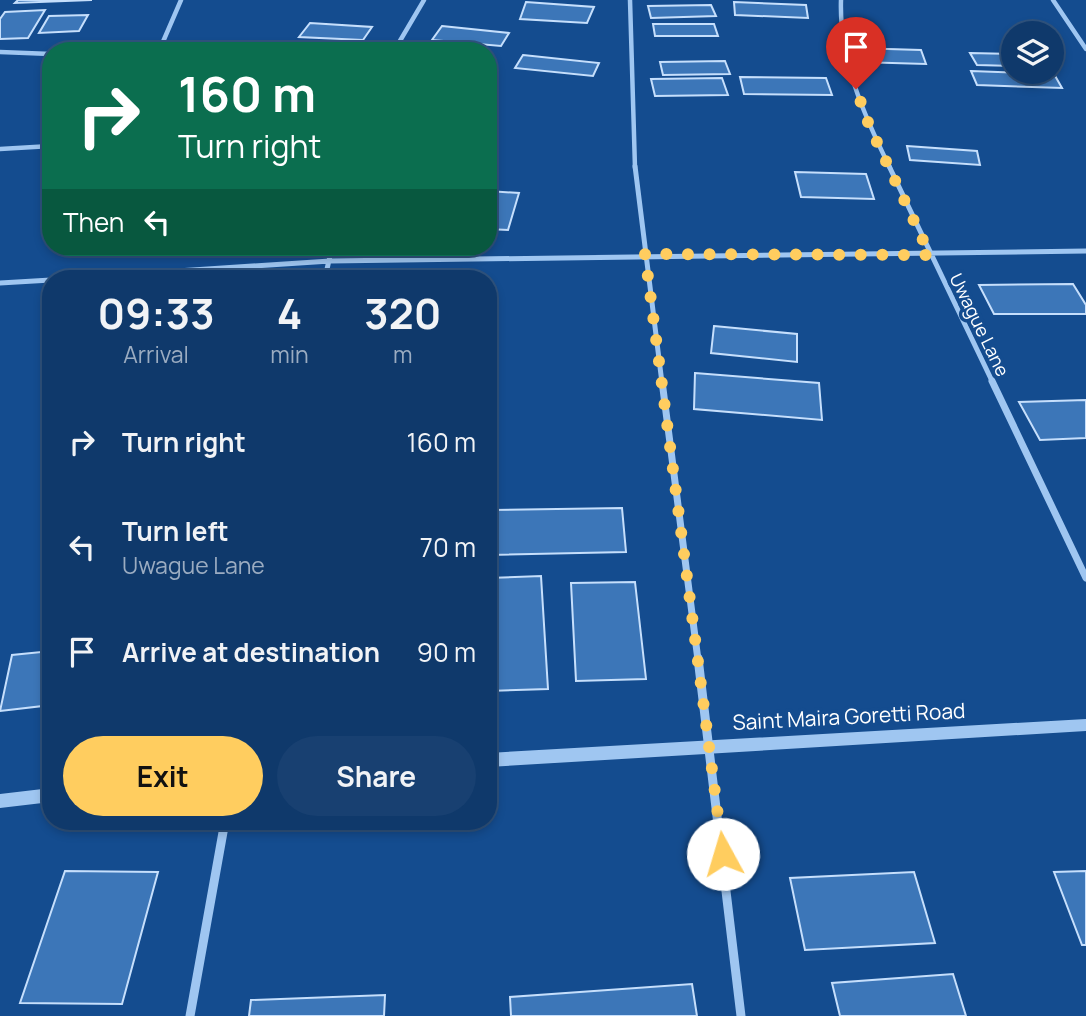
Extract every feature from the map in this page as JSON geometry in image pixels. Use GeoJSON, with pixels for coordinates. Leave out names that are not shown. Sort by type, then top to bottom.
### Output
{"type":"FeatureCollection","features":[{"type":"Feature","properties":{"kind":"street"},"geometry":{"type":"LineString","coordinates":[[163,42],[181,0]]}},
{"type":"Feature","properties":{"kind":"street"},"geometry":{"type":"LineString","coordinates":[[399,42],[424,0]]}},
{"type":"Feature","properties":{"kind":"street"},"geometry":{"type":"LineString","coordinates":[[630,0],[628,72],[645,254],[710,746],[741,1016]]}},
{"type":"Feature","properties":{"kind":"street","name":"Uwague Lane"},"geometry":{"type":"LineString","coordinates":[[841,0],[839,21],[849,71],[869,125],[1086,578]]}},
{"type":"Feature","properties":{"kind":"street"},"geometry":{"type":"LineString","coordinates":[[1053,0],[1086,49]]}},
{"type":"Feature","properties":{"kind":"street"},"geometry":{"type":"LineString","coordinates":[[0,51],[42,53]]}},
{"type":"Feature","properties":{"kind":"street"},"geometry":{"type":"LineString","coordinates":[[0,149],[42,147]]}},
{"type":"Feature","properties":{"kind":"street"},"geometry":{"type":"LineString","coordinates":[[192,270],[328,261],[645,254],[930,255],[1086,251]]}},
{"type":"Feature","properties":{"kind":"street"},"geometry":{"type":"LineString","coordinates":[[326,270],[329,256]]}},
{"type":"Feature","properties":{"kind":"street"},"geometry":{"type":"LineString","coordinates":[[0,283],[42,281]]}},
{"type":"Feature","properties":{"kind":"street","name":"Saint Maira Goretti Road"},"geometry":{"type":"LineString","coordinates":[[497,759],[1086,725]]}},
{"type":"Feature","properties":{"kind":"street"},"geometry":{"type":"LineString","coordinates":[[0,801],[42,796]]}},
{"type":"Feature","properties":{"kind":"street"},"geometry":{"type":"LineString","coordinates":[[190,1016],[223,830]]}},
{"type":"Feature","properties":{"kind":"building"},"geometry":{"type":"Polygon","coordinates":[[[18,0],[92,0],[15,3],[18,0]]]}},
{"type":"Feature","properties":{"kind":"building"},"geometry":{"type":"Polygon","coordinates":[[[526,2],[594,7],[587,23],[520,19],[526,2]]]}},
{"type":"Feature","properties":{"kind":"building"},"geometry":{"type":"Polygon","coordinates":[[[734,2],[806,5],[808,18],[735,15],[734,2]]]}},
{"type":"Feature","properties":{"kind":"building"},"geometry":{"type":"Polygon","coordinates":[[[711,5],[716,16],[651,18],[648,6],[711,5]]]}},
{"type":"Feature","properties":{"kind":"building"},"geometry":{"type":"Polygon","coordinates":[[[45,10],[28,38],[0,39],[0,19],[5,12],[45,10]]]}},
{"type":"Feature","properties":{"kind":"building"},"geometry":{"type":"Polygon","coordinates":[[[88,15],[79,31],[39,33],[49,16],[88,15]]]}},
{"type":"Feature","properties":{"kind":"building"},"geometry":{"type":"Polygon","coordinates":[[[310,23],[372,27],[363,40],[299,37],[310,23]]]}},
{"type":"Feature","properties":{"kind":"building"},"geometry":{"type":"Polygon","coordinates":[[[653,24],[714,24],[718,36],[655,36],[653,24]]]}},
{"type":"Feature","properties":{"kind":"building"},"geometry":{"type":"Polygon","coordinates":[[[442,26],[509,33],[501,46],[497,46],[497,42],[432,40],[442,26]]]}},
{"type":"Feature","properties":{"kind":"building"},"geometry":{"type":"Polygon","coordinates":[[[854,48],[921,50],[926,64],[858,62],[854,48]]]}},
{"type":"Feature","properties":{"kind":"building"},"geometry":{"type":"Polygon","coordinates":[[[970,53],[1001,54],[1001,66],[977,65],[970,53]]]}},
{"type":"Feature","properties":{"kind":"building"},"geometry":{"type":"Polygon","coordinates":[[[523,55],[599,63],[593,76],[515,68],[523,55]]]}},
{"type":"Feature","properties":{"kind":"building"},"geometry":{"type":"Polygon","coordinates":[[[725,61],[730,74],[663,75],[660,62],[725,61]]]}},
{"type":"Feature","properties":{"kind":"building"},"geometry":{"type":"Polygon","coordinates":[[[971,71],[1001,72],[1001,84],[1060,84],[1062,88],[977,85],[971,71]]]}},
{"type":"Feature","properties":{"kind":"building"},"geometry":{"type":"Polygon","coordinates":[[[740,77],[826,78],[832,95],[744,94],[740,77]]]}},
{"type":"Feature","properties":{"kind":"building"},"geometry":{"type":"Polygon","coordinates":[[[722,78],[728,95],[655,96],[651,79],[722,78]]]}},
{"type":"Feature","properties":{"kind":"building"},"geometry":{"type":"Polygon","coordinates":[[[907,146],[977,151],[980,165],[910,160],[907,146]]]}},
{"type":"Feature","properties":{"kind":"building"},"geometry":{"type":"Polygon","coordinates":[[[795,172],[866,174],[874,199],[801,197],[795,172]]]}},
{"type":"Feature","properties":{"kind":"building"},"geometry":{"type":"Polygon","coordinates":[[[497,192],[519,193],[508,230],[497,229],[497,192]]]}},
{"type":"Feature","properties":{"kind":"building"},"geometry":{"type":"Polygon","coordinates":[[[1073,284],[1086,305],[1086,314],[994,314],[979,285],[1073,284]]]}},
{"type":"Feature","properties":{"kind":"building"},"geometry":{"type":"Polygon","coordinates":[[[714,326],[797,334],[797,362],[711,353],[714,326]]]}},
{"type":"Feature","properties":{"kind":"building"},"geometry":{"type":"Polygon","coordinates":[[[695,373],[819,383],[822,420],[694,409],[695,373]]]}},
{"type":"Feature","properties":{"kind":"building"},"geometry":{"type":"Polygon","coordinates":[[[1086,400],[1086,438],[1040,440],[1019,402],[1086,400]]]}},
{"type":"Feature","properties":{"kind":"building"},"geometry":{"type":"Polygon","coordinates":[[[622,508],[626,552],[497,555],[497,510],[622,508]]]}},
{"type":"Feature","properties":{"kind":"building"},"geometry":{"type":"Polygon","coordinates":[[[541,576],[548,689],[497,691],[497,578],[541,576]]]}},
{"type":"Feature","properties":{"kind":"building"},"geometry":{"type":"Polygon","coordinates":[[[635,582],[646,679],[576,681],[571,583],[635,582]]]}},
{"type":"Feature","properties":{"kind":"building"},"geometry":{"type":"Polygon","coordinates":[[[42,652],[42,706],[0,711],[12,655],[42,652]]]}},
{"type":"Feature","properties":{"kind":"building"},"geometry":{"type":"Polygon","coordinates":[[[65,871],[158,872],[122,1004],[20,1003],[65,871]]]}},
{"type":"Feature","properties":{"kind":"building"},"geometry":{"type":"Polygon","coordinates":[[[1086,871],[1086,945],[1082,945],[1054,872],[1086,871]]]}},
{"type":"Feature","properties":{"kind":"building"},"geometry":{"type":"Polygon","coordinates":[[[914,872],[935,943],[805,950],[790,878],[914,872]]]}},
{"type":"Feature","properties":{"kind":"building"},"geometry":{"type":"Polygon","coordinates":[[[953,974],[966,1016],[840,1016],[832,983],[953,974]]]}},
{"type":"Feature","properties":{"kind":"building"},"geometry":{"type":"Polygon","coordinates":[[[692,984],[697,1016],[511,1016],[510,997],[692,984]]]}},
{"type":"Feature","properties":{"kind":"building"},"geometry":{"type":"Polygon","coordinates":[[[385,995],[384,1016],[249,1016],[251,1000],[385,995]]]}},
{"type":"Feature","properties":{"kind":"route"},"geometry":{"type":"LineString","coordinates":[[723,854],[645,254],[930,255],[869,125],[856,89]]}}]}
